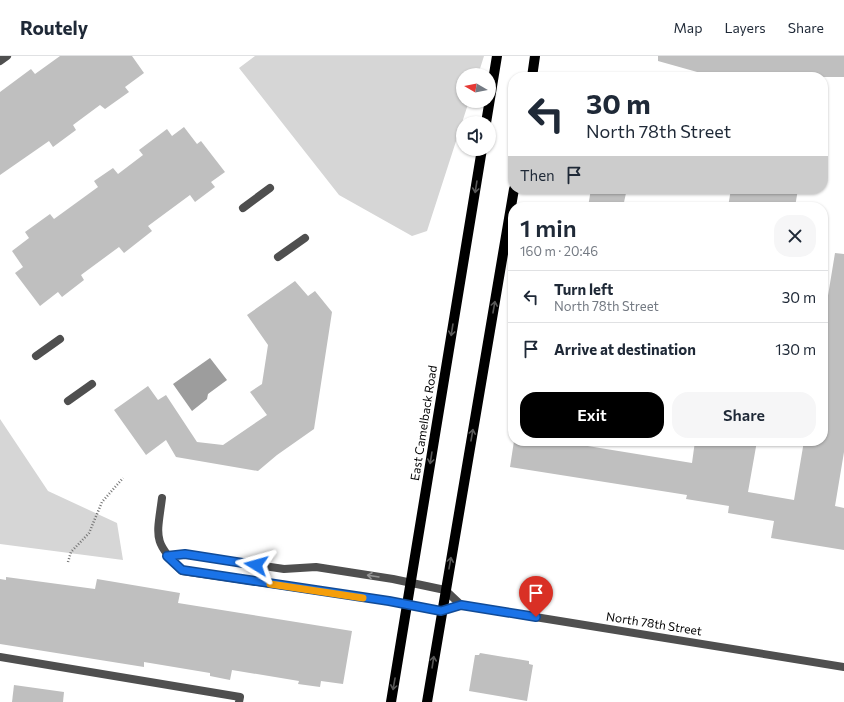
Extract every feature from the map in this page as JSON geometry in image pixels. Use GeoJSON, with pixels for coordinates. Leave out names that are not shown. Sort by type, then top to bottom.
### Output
{"type":"FeatureCollection","features":[{"type":"Feature","properties":{"kind":"main road"},"geometry":{"type":"LineString","coordinates":[[487,116],[497,56]]}},
{"type":"Feature","properties":{"kind":"main road"},"geometry":{"type":"LineString","coordinates":[[533,72],[535,56]]}},
{"type":"Feature","properties":{"kind":"main road","name":"East Camelback Road"},"geometry":{"type":"LineString","coordinates":[[390,702],[481,156]]}},
{"type":"Feature","properties":{"kind":"main road"},"geometry":{"type":"LineString","coordinates":[[426,702],[508,224]]}},
{"type":"Feature","properties":{"kind":"street"},"geometry":{"type":"LineString","coordinates":[[0,61],[7,56]]}},
{"type":"Feature","properties":{"kind":"street"},"geometry":{"type":"LineString","coordinates":[[243,208],[270,188]]}},
{"type":"Feature","properties":{"kind":"street"},"geometry":{"type":"LineString","coordinates":[[278,257],[305,238]]}},
{"type":"Feature","properties":{"kind":"street"},"geometry":{"type":"LineString","coordinates":[[36,356],[60,339]]}},
{"type":"Feature","properties":{"kind":"street"},"geometry":{"type":"LineString","coordinates":[[68,401],[92,384]]}},
{"type":"Feature","properties":{"kind":"street","name":"North 78th Street"},"geometry":{"type":"LineString","coordinates":[[162,498],[157,537],[167,556],[182,570],[407,604],[441,611],[461,605],[844,667]]}},
{"type":"Feature","properties":{"kind":"street"},"geometry":{"type":"LineString","coordinates":[[167,556],[185,554],[284,569],[316,567],[445,590],[461,605]]}},
{"type":"Feature","properties":{"kind":"street"},"geometry":{"type":"LineString","coordinates":[[0,657],[240,697],[239,702]]}},
{"type":"Feature","properties":{"kind":"path"},"geometry":{"type":"LineString","coordinates":[[68,562],[71,552],[89,533],[102,502],[123,478]]}},
{"type":"Feature","properties":{"kind":"shaded area"},"geometry":{"type":"Polygon","coordinates":[[[255,56],[484,56],[480,68],[456,68],[456,108],[467,108],[464,116],[456,116],[456,141],[427,231],[412,236],[339,195],[239,68],[255,56]]]}},
{"type":"Feature","properties":{"kind":"shaded area"},"geometry":{"type":"Polygon","coordinates":[[[210,358],[227,380],[208,394],[207,399],[192,411],[173,384],[210,358]]]}},
{"type":"Feature","properties":{"kind":"shaded area"},"geometry":{"type":"Polygon","coordinates":[[[0,419],[48,491],[117,523],[123,560],[0,544],[0,419]]]}},
{"type":"Feature","properties":{"kind":"building"},"geometry":{"type":"Polygon","coordinates":[[[60,56],[132,56],[144,73],[125,87],[129,92],[105,109],[100,105],[73,125],[76,130],[53,147],[49,141],[0,175],[0,92],[31,69],[35,74],[60,56]]]}},
{"type":"Feature","properties":{"kind":"building"},"geometry":{"type":"Polygon","coordinates":[[[658,56],[844,56],[844,77],[828,77],[828,72],[697,72],[658,61],[658,56]]]}},
{"type":"Feature","properties":{"kind":"building"},"geometry":{"type":"Polygon","coordinates":[[[184,127],[197,144],[201,141],[225,172],[211,182],[215,187],[195,202],[190,195],[148,226],[152,231],[124,253],[119,247],[81,275],[84,280],[62,297],[58,292],[40,306],[15,273],[23,267],[12,251],[29,238],[25,232],[50,214],[54,219],[98,187],[94,181],[113,168],[118,174],[143,155],[139,150],[167,129],[172,136],[184,127]]]}},
{"type":"Feature","properties":{"kind":"building"},"geometry":{"type":"Polygon","coordinates":[[[590,194],[626,194],[624,202],[589,202],[590,194]]]}},
{"type":"Feature","properties":{"kind":"building"},"geometry":{"type":"Polygon","coordinates":[[[730,194],[797,194],[796,202],[729,202],[730,194]]]}},
{"type":"Feature","properties":{"kind":"building"},"geometry":{"type":"Polygon","coordinates":[[[835,253],[844,254],[844,452],[835,506],[844,508],[844,550],[771,538],[774,521],[728,513],[729,506],[686,499],[687,495],[510,467],[513,446],[588,446],[692,463],[694,446],[756,446],[748,492],[794,500],[803,446],[828,446],[828,296],[835,253]]]}},
{"type":"Feature","properties":{"kind":"building"},"geometry":{"type":"Polygon","coordinates":[[[295,281],[308,296],[315,291],[332,312],[314,429],[277,455],[258,471],[176,457],[166,440],[146,455],[114,410],[148,386],[158,400],[166,395],[197,442],[223,445],[267,415],[250,392],[262,384],[268,345],[247,315],[295,281]]]}},
{"type":"Feature","properties":{"kind":"building"},"geometry":{"type":"Polygon","coordinates":[[[6,577],[95,589],[97,579],[180,593],[178,603],[352,631],[343,684],[321,681],[320,687],[298,684],[299,681],[232,670],[230,680],[210,676],[210,673],[144,662],[144,667],[0,644],[0,579],[6,580],[6,577]]]}},
{"type":"Feature","properties":{"kind":"building"},"geometry":{"type":"Polygon","coordinates":[[[480,653],[529,661],[529,664],[533,665],[527,701],[469,691],[475,655],[479,655],[480,653]]]}},
{"type":"Feature","properties":{"kind":"building"},"geometry":{"type":"Polygon","coordinates":[[[14,685],[64,692],[63,702],[12,702],[14,685]]]}},
{"type":"Feature","properties":{"kind":"slow traffic"},"geometry":{"type":"LineString","coordinates":[[270,584],[363,598]]}},
{"type":"Feature","properties":{"kind":"route"},"geometry":{"type":"LineString","coordinates":[[256,565],[185,554],[167,556],[182,570],[389,601],[441,611],[461,605],[536,617]]}}]}
